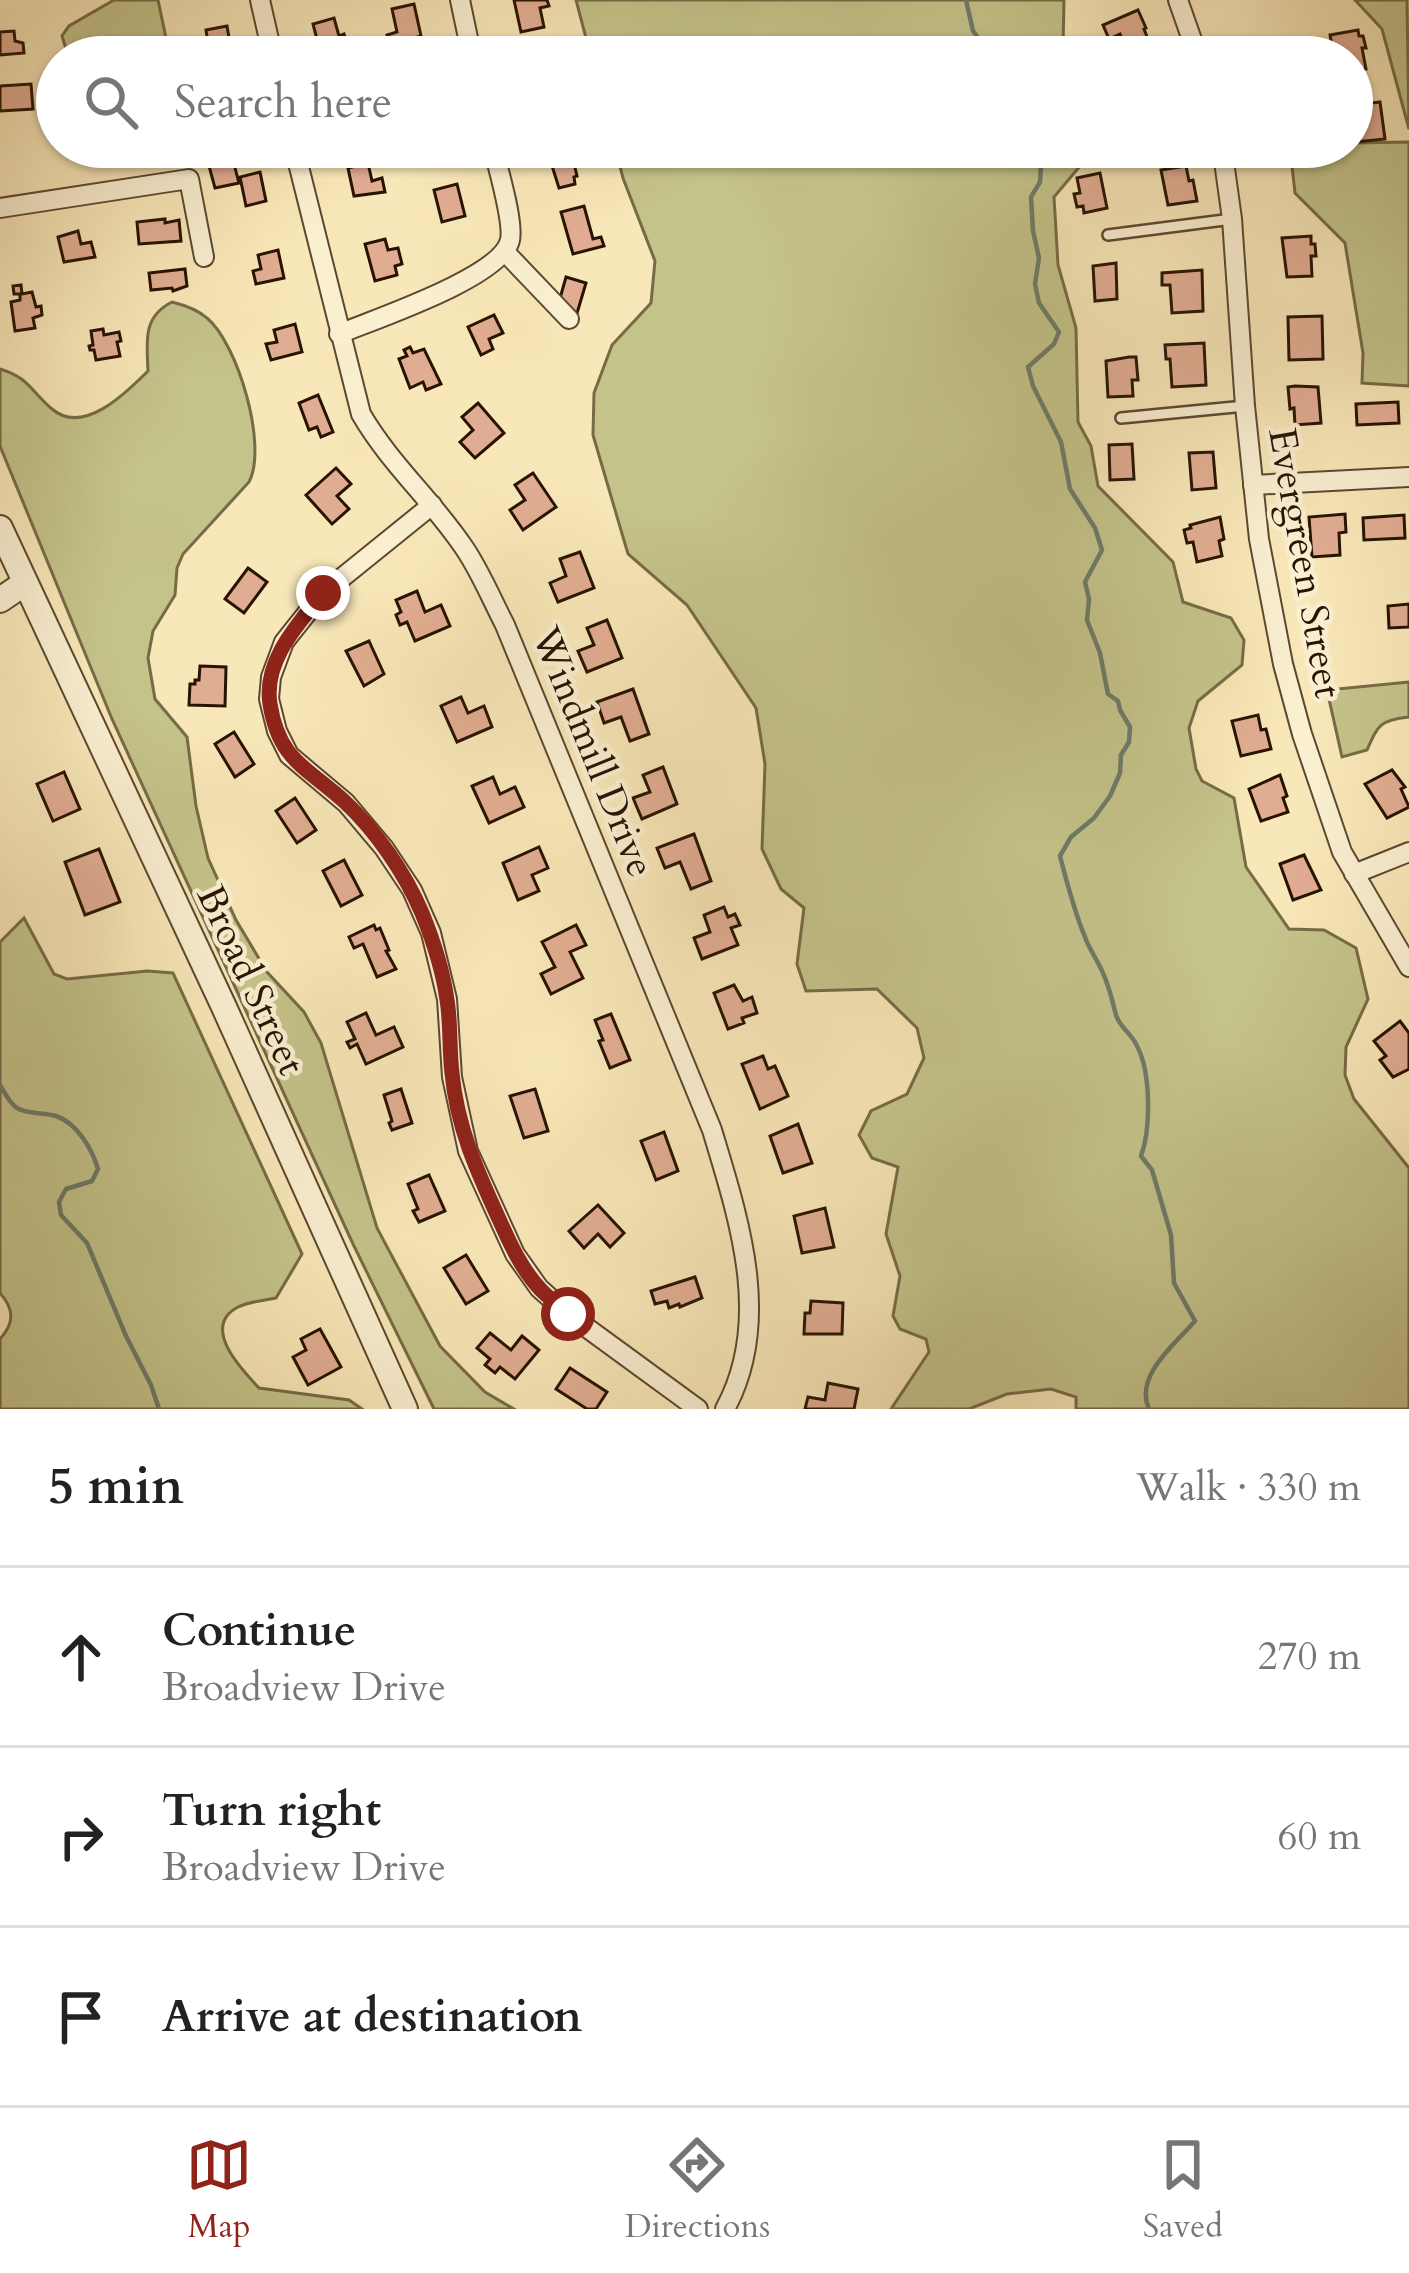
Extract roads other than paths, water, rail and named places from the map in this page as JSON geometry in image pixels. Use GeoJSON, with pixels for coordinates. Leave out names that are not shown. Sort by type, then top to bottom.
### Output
{"type":"FeatureCollection","features":[{"type":"Feature","properties":{"kind":"street"},"geometry":{"type":"LineString","coordinates":[[260,0],[268,36]]}},
{"type":"Feature","properties":{"kind":"street"},"geometry":{"type":"LineString","coordinates":[[460,0],[468,36]]}},
{"type":"Feature","properties":{"kind":"street"},"geometry":{"type":"LineString","coordinates":[[1178,0],[1191,36]]}},
{"type":"Feature","properties":{"kind":"street","name":"Windmill Drive"},"geometry":{"type":"LineString","coordinates":[[300,168],[361,414],[379,445],[467,552],[505,625],[712,1130],[729,1185],[750,1288],[743,1368],[724,1409]]}},
{"type":"Feature","properties":{"kind":"street"},"geometry":{"type":"LineString","coordinates":[[339,334],[446,290],[491,267],[506,253],[512,234],[498,168]]}},
{"type":"Feature","properties":{"kind":"street","name":"Evergreen Street"},"geometry":{"type":"LineString","coordinates":[[1225,168],[1259,539],[1292,699],[1342,852],[1409,967]]}},
{"type":"Feature","properties":{"kind":"street"},"geometry":{"type":"LineString","coordinates":[[0,208],[189,179],[204,257]]}},
{"type":"Feature","properties":{"kind":"street"},"geometry":{"type":"LineString","coordinates":[[506,253],[569,319]]}},
{"type":"Feature","properties":{"kind":"street"},"geometry":{"type":"LineString","coordinates":[[1253,485],[1409,477]]}},
{"type":"Feature","properties":{"kind":"street"},"geometry":{"type":"LineString","coordinates":[[432,505],[323,593],[284,642],[269,699],[277,731],[289,755],[346,802],[412,890],[430,933],[447,999],[452,1078],[468,1151],[515,1254],[539,1288],[568,1314],[698,1409]]}},
{"type":"Feature","properties":{"kind":"street","name":"Broad Street"},"geometry":{"type":"LineString","coordinates":[[0,528],[405,1409]]}},
{"type":"Feature","properties":{"kind":"street"},"geometry":{"type":"LineString","coordinates":[[0,600],[26,583]]}},
{"type":"Feature","properties":{"kind":"street"},"geometry":{"type":"LineString","coordinates":[[1354,874],[1409,852]]}},
{"type":"Feature","properties":{"kind":"lane"},"geometry":{"type":"LineString","coordinates":[[1108,235],[1232,219]]}},
{"type":"Feature","properties":{"kind":"lane"},"geometry":{"type":"LineString","coordinates":[[1121,418],[1245,406]]}},
{"type":"Feature","properties":{"kind":"waterway"},"geometry":{"type":"LineString","coordinates":[[966,0],[977,36]]}},
{"type":"Feature","properties":{"kind":"waterway"},"geometry":{"type":"LineString","coordinates":[[1041,168],[1040,182],[1031,197],[1039,258],[1035,284],[1039,303],[1059,332],[1054,344],[1028,367],[1061,442],[1070,489],[1095,528],[1102,550],[1085,582],[1087,620],[1108,694],[1118,701],[1130,727],[1110,796],[1071,837],[1060,856],[1077,917],[1107,982],[1118,1020],[1142,1057],[1148,1101],[1141,1156],[1152,1170],[1171,1235],[1174,1283],[1195,1321],[1152,1373],[1147,1385],[1149,1409]]}},
{"type":"Feature","properties":{"kind":"waterway"},"geometry":{"type":"LineString","coordinates":[[0,1085],[17,1108],[71,1124],[92,1153],[98,1169],[92,1181],[66,1189],[59,1202],[61,1215],[87,1243],[159,1409]]}}]}
